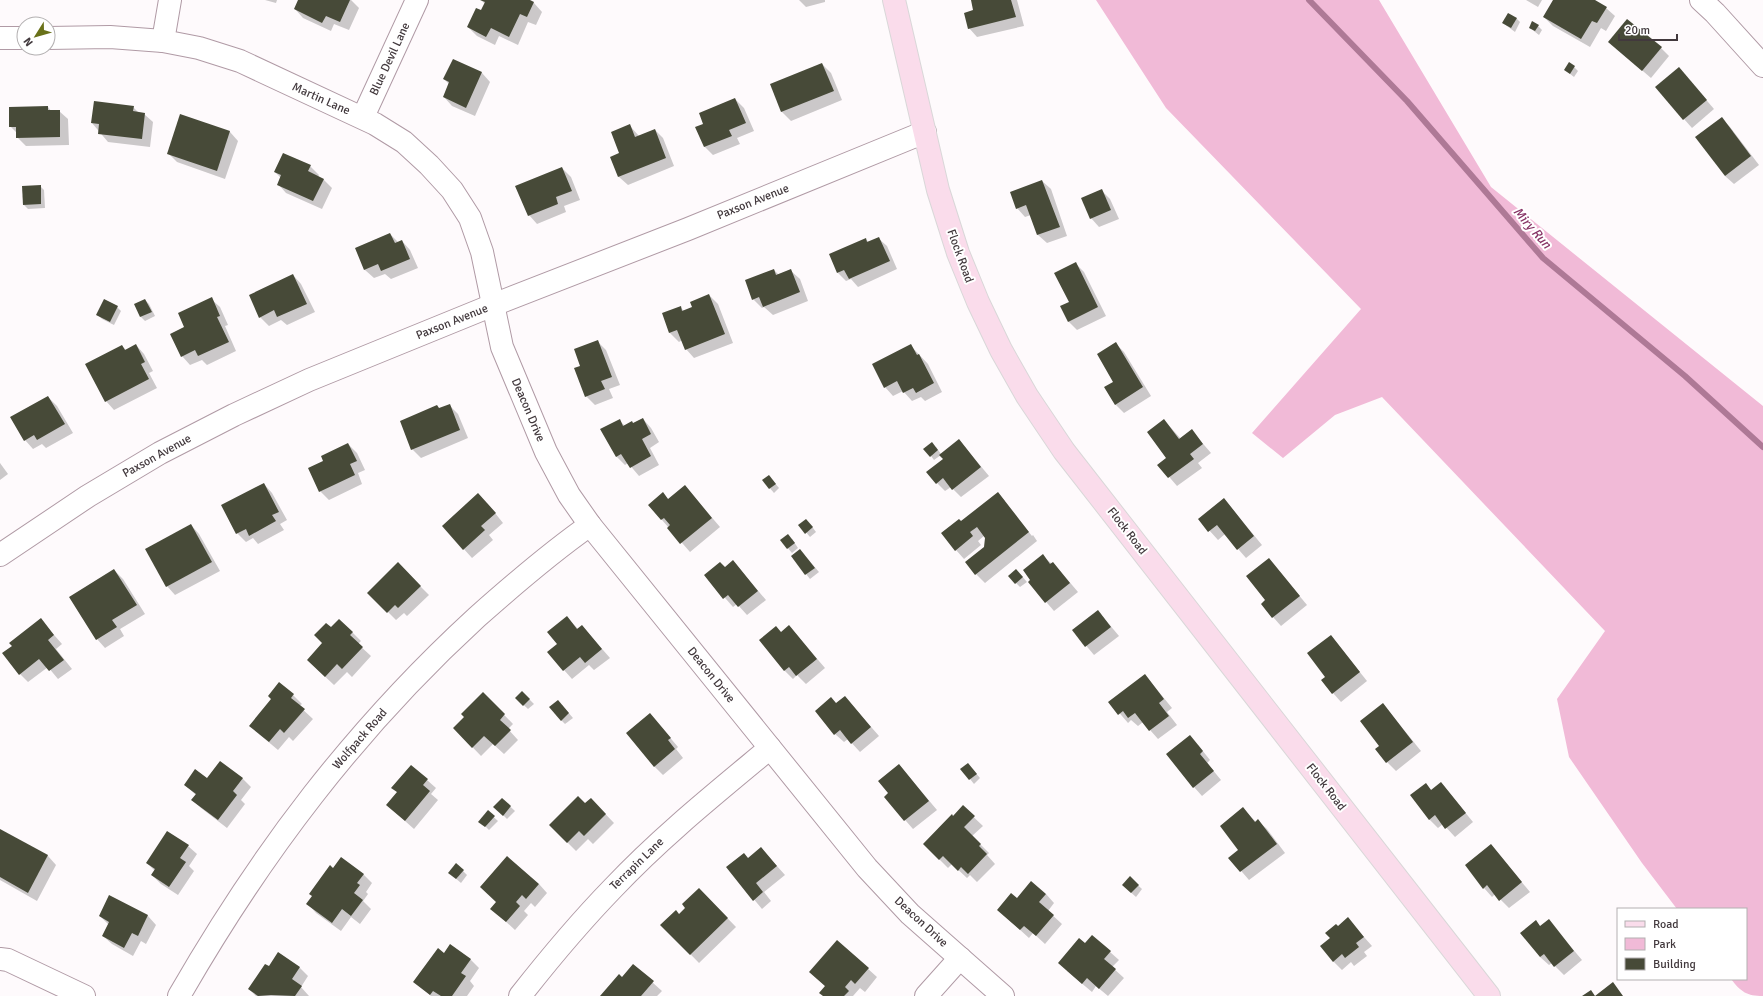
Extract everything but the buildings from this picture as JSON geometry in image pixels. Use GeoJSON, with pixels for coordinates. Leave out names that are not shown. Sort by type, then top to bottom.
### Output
{"type":"FeatureCollection","features":[{"type":"Feature","properties":{"kind":"main road","name":"Flock Road"},"geometry":{"type":"LineString","coordinates":[[894,0],[938,190],[958,253],[978,302],[1001,350],[1027,396],[1064,451],[1489,996]]}},
{"type":"Feature","properties":{"kind":"street"},"geometry":{"type":"LineString","coordinates":[[163,41],[170,0]]}},
{"type":"Feature","properties":{"kind":"street","name":"Blue Devil Lane"},"geometry":{"type":"LineString","coordinates":[[363,118],[417,0]]}},
{"type":"Feature","properties":{"kind":"street"},"geometry":{"type":"LineString","coordinates":[[1701,0],[1715,13],[1763,66]]}},
{"type":"Feature","properties":{"kind":"street","name":"Martin Lane"},"geometry":{"type":"LineString","coordinates":[[56,38],[118,37],[163,41],[199,48],[240,62],[363,118],[404,142],[429,165],[452,190],[470,218],[482,252],[492,305]]}},
{"type":"Feature","properties":{"kind":"street"},"geometry":{"type":"LineString","coordinates":[[0,38],[16,38]]}},
{"type":"Feature","properties":{"kind":"street","name":"Paxson Avenue"},"geometry":{"type":"LineString","coordinates":[[0,555],[88,496],[160,453],[234,415],[309,380],[492,305],[688,229],[925,132]]}},
{"type":"Feature","properties":{"kind":"street","name":"Deacon Drive"},"geometry":{"type":"LineString","coordinates":[[492,305],[502,347],[546,452],[569,495],[590,525],[867,868],[910,914],[1003,996]]}},
{"type":"Feature","properties":{"kind":"street","name":"Wolfpack Road"},"geometry":{"type":"LineString","coordinates":[[179,996],[208,945],[250,880],[295,816],[344,755],[396,697],[450,642],[508,589],[568,540],[590,525]]}},
{"type":"Feature","properties":{"kind":"street","name":"Terrapin Lane"},"geometry":{"type":"LineString","coordinates":[[520,996],[557,950],[613,887],[674,829],[770,748]]}},
{"type":"Feature","properties":{"kind":"street"},"geometry":{"type":"LineString","coordinates":[[926,996],[960,958]]}},
{"type":"Feature","properties":{"kind":"street"},"geometry":{"type":"LineString","coordinates":[[0,959],[8,960],[84,996]]}},
{"type":"Feature","properties":{"kind":"green space"},"geometry":{"type":"Polygon","coordinates":[[[1096,0],[1379,0],[1491,187],[1763,406],[1763,996],[1748,994],[1741,990],[1732,980],[1747,980],[1747,908],[1676,908],[1642,863],[1569,757],[1557,699],[1605,631],[1382,397],[1335,415],[1283,458],[1252,433],[1361,309],[1166,108],[1096,0]]]}},
{"type":"Feature","properties":{"kind":"waterway","name":"Miry Run"},"geometry":{"type":"LineString","coordinates":[[1309,0],[1407,101],[1543,258],[1685,376],[1763,447]]}}]}
